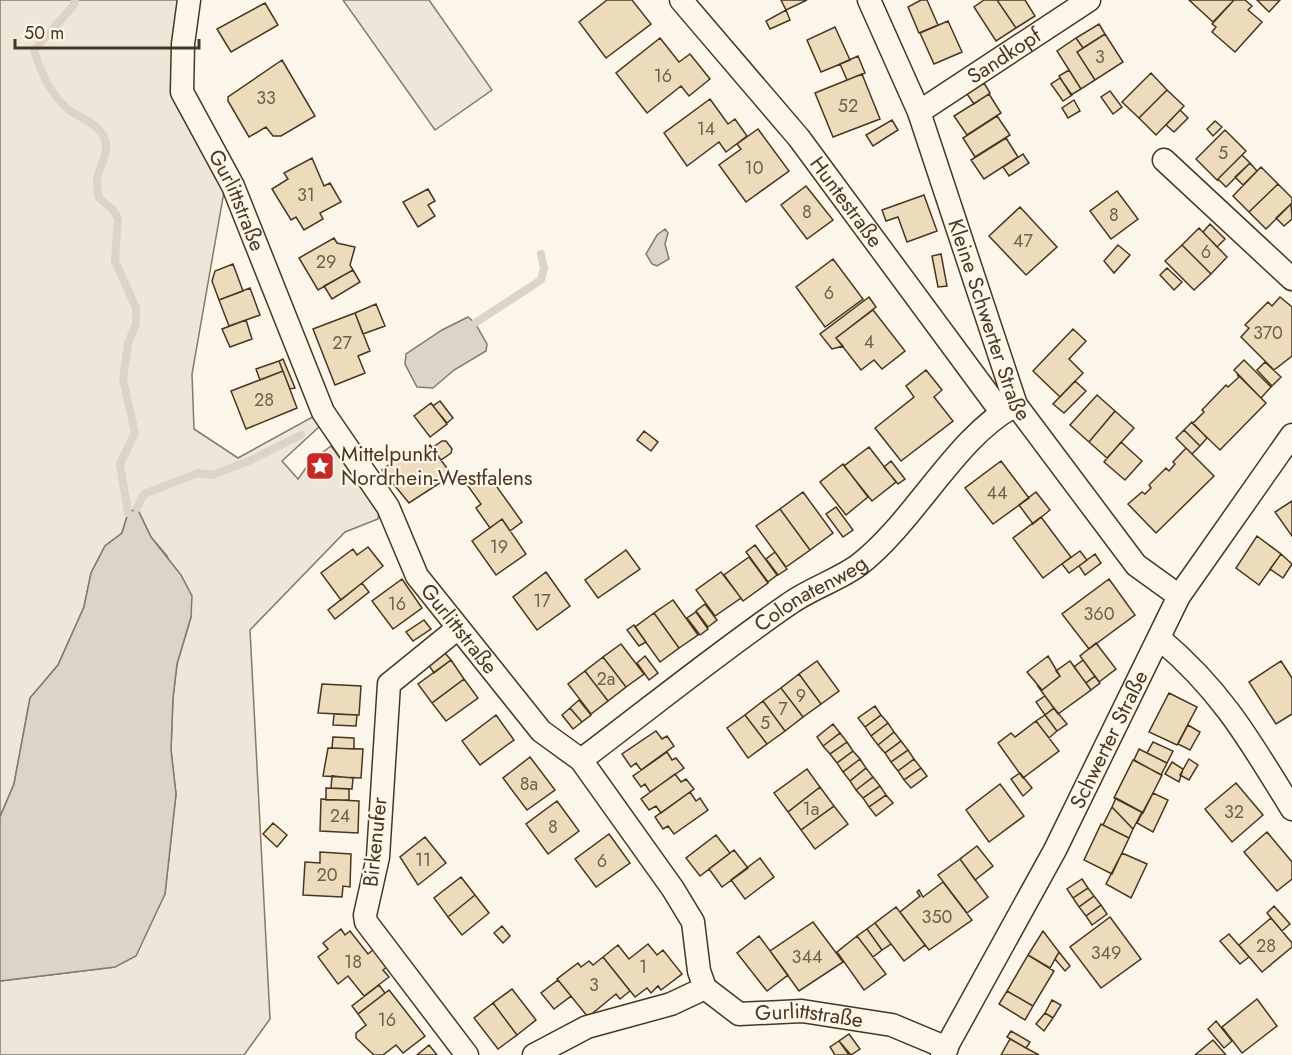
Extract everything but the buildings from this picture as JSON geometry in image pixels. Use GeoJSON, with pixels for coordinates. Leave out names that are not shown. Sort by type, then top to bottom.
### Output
{"type":"FeatureCollection","features":[{"type":"Feature","properties":{"kind":"street","name":"Gurlittstraße"},"geometry":{"type":"LineString","coordinates":[[189,0],[183,44],[182,92],[233,186],[323,412],[387,507],[417,576],[541,731],[581,760],[673,889],[693,922],[699,971],[705,988],[739,1014],[802,1011],[892,1025],[944,1052]]}},
{"type":"Feature","properties":{"kind":"street","name":"Huntestraße"},"geometry":{"type":"LineString","coordinates":[[681,0],[799,138],[1009,409]]}},
{"type":"Feature","properties":{"kind":"street","name":"Kleine Schwerter Straße"},"geometry":{"type":"LineString","coordinates":[[869,0],[919,112],[1009,409],[1136,565],[1179,596]]}},
{"type":"Feature","properties":{"kind":"street","name":"Sandkopf"},"geometry":{"type":"LineString","coordinates":[[919,112],[1089,0]]}},
{"type":"Feature","properties":{"kind":"street"},"geometry":{"type":"LineString","coordinates":[[1164,160],[1292,279]]}},
{"type":"Feature","properties":{"kind":"street","name":"Colonatenweg"},"geometry":{"type":"LineString","coordinates":[[581,760],[790,602],[859,565],[898,529],[977,433],[1009,409]]}},
{"type":"Feature","properties":{"kind":"street","name":"Schwerter Straße"},"geometry":{"type":"LineString","coordinates":[[944,1052],[1055,850],[1179,596],[1292,435]]}},
{"type":"Feature","properties":{"kind":"street","name":"Birkenufer"},"geometry":{"type":"LineString","coordinates":[[458,628],[389,684],[378,857],[365,915],[366,922],[467,1055]]}},
{"type":"Feature","properties":{"kind":"street"},"geometry":{"type":"LineString","coordinates":[[1160,639],[1203,678],[1235,717],[1292,809]]}},
{"type":"Feature","properties":{"kind":"street"},"geometry":{"type":"LineString","coordinates":[[534,1055],[587,1027],[671,1004],[705,988]]}},
{"type":"Feature","properties":{"kind":"shaded area"},"geometry":{"type":"Polygon","coordinates":[[[0,0],[178,0],[175,93],[225,186],[192,374],[194,429],[238,458],[316,415],[320,426],[282,461],[298,479],[311,461],[331,446],[379,511],[378,519],[345,532],[250,630],[270,1019],[244,1055],[0,1055],[0,981],[115,967],[165,894],[176,794],[171,750],[173,698],[177,664],[191,617],[167,556],[151,537],[137,508],[128,513],[122,533],[105,546],[91,573],[84,607],[58,665],[30,698],[14,784],[0,817],[0,0]]]}},
{"type":"Feature","properties":{"kind":"shaded area"},"geometry":{"type":"Polygon","coordinates":[[[343,0],[429,0],[492,90],[435,130],[343,0]]]}},
{"type":"Feature","properties":{"kind":"shaded area"},"geometry":{"type":"Polygon","coordinates":[[[665,229],[668,233],[665,244],[669,259],[657,266],[652,264],[646,254],[657,235],[665,229]]]}},
{"type":"Feature","properties":{"kind":"shaded area"},"geometry":{"type":"Polygon","coordinates":[[[468,317],[475,323],[487,344],[486,351],[454,370],[433,388],[417,387],[405,364],[406,354],[442,330],[468,317]]]}},
{"type":"Feature","properties":{"kind":"shaded area"},"geometry":{"type":"Polygon","coordinates":[[[137,508],[151,537],[181,575],[192,596],[191,617],[177,664],[173,698],[171,750],[176,794],[165,894],[136,956],[115,967],[0,981],[0,817],[14,784],[30,698],[58,665],[84,607],[91,573],[105,546],[122,533],[128,513],[137,508]]]}},
{"type":"Feature","properties":{"kind":"waterway"},"geometry":{"type":"LineString","coordinates":[[75,0],[73,6],[34,50],[39,66],[57,97],[69,110],[96,127],[105,141],[106,152],[98,174],[97,189],[99,198],[112,209],[118,218],[115,261],[136,308],[136,324],[128,343],[123,379],[135,433],[120,464],[128,513]]}},
{"type":"Feature","properties":{"kind":"waterway"},"geometry":{"type":"LineString","coordinates":[[475,323],[541,280],[544,268],[541,254]]}},
{"type":"Feature","properties":{"kind":"waterway"},"geometry":{"type":"LineString","coordinates":[[137,508],[144,494],[198,473],[212,475],[249,461],[301,435]]}},
{"type":"Feature","properties":{"kind":"place","name":"Mittelpunkt Nordrhein-Westfalens"},"geometry":{"type":"Point","coordinates":[320,466]}}]}
